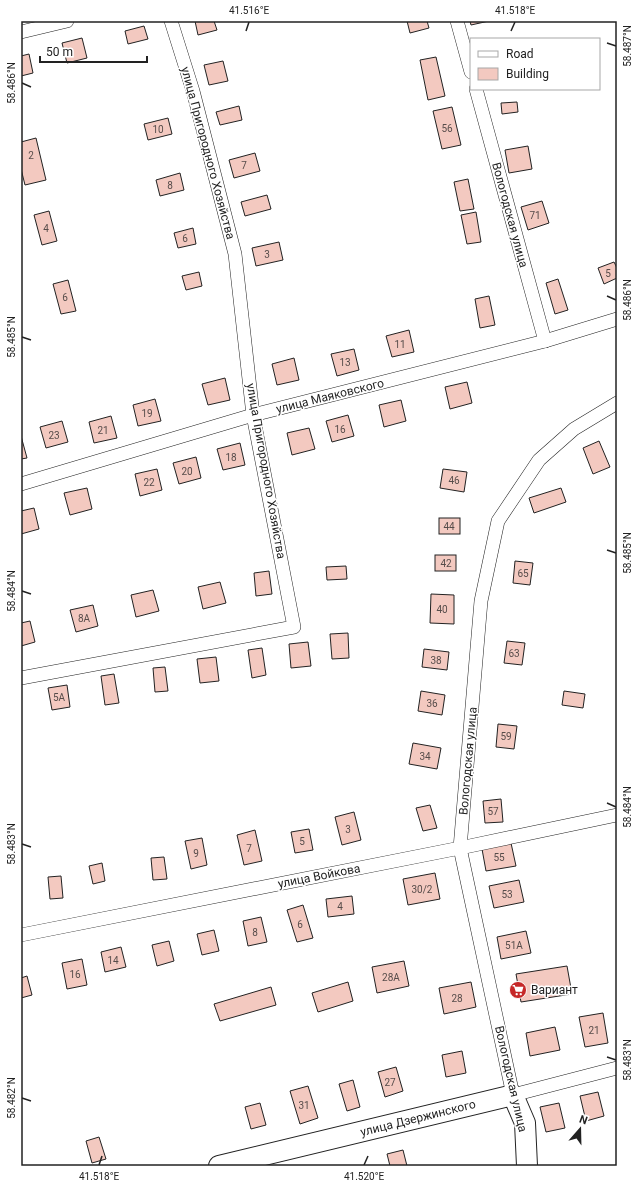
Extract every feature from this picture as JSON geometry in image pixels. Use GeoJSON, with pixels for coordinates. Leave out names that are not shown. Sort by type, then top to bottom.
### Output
{"type":"FeatureCollection","features":[{"type":"Feature","properties":{"kind":"main road","name":"улица Дзержинского"},"geometry":{"type":"LineString","coordinates":[[219,1166],[513,1095]]}},
{"type":"Feature","properties":{"kind":"main road","name":"Вологодская улица"},"geometry":{"type":"LineString","coordinates":[[513,1095],[525,1123],[527,1166]]}},
{"type":"Feature","properties":{"kind":"street"},"geometry":{"type":"LineString","coordinates":[[21,32],[66,21]]}},
{"type":"Feature","properties":{"kind":"street","name":"улица Пригородного Хозяйства"},"geometry":{"type":"LineString","coordinates":[[21,678],[294,627],[253,415],[235,254],[193,91],[171,21]]}},
{"type":"Feature","properties":{"kind":"street"},"geometry":{"type":"LineString","coordinates":[[457,21],[470,68]]}},
{"type":"Feature","properties":{"kind":"street","name":"Вологодская улица"},"geometry":{"type":"LineString","coordinates":[[476,90],[545,341]]}},
{"type":"Feature","properties":{"kind":"street","name":"улица Маяковского"},"geometry":{"type":"LineString","coordinates":[[21,484],[253,415],[545,341],[617,319]]}},
{"type":"Feature","properties":{"kind":"street","name":"Вологодская улица"},"geometry":{"type":"LineString","coordinates":[[513,1095],[460,848],[481,601],[498,521],[539,460],[574,429],[617,403]]}},
{"type":"Feature","properties":{"kind":"street","name":"улица Войкова"},"geometry":{"type":"LineString","coordinates":[[21,935],[460,848],[617,815]]}},
{"type":"Feature","properties":{"kind":"street","name":"улица Дзержинского"},"geometry":{"type":"LineString","coordinates":[[513,1095],[617,1068]]}},
{"type":"Feature","properties":{"kind":"building"},"geometry":{"type":"Polygon","coordinates":[[[195,21],[214,21],[217,30],[198,35],[195,21]]]}},
{"type":"Feature","properties":{"kind":"building"},"geometry":{"type":"Polygon","coordinates":[[[407,21],[427,21],[429,28],[410,33],[407,21]]]}},
{"type":"Feature","properties":{"kind":"building"},"geometry":{"type":"Polygon","coordinates":[[[470,21],[489,21],[471,25],[470,21]]]}},
{"type":"Feature","properties":{"kind":"building"},"geometry":{"type":"Polygon","coordinates":[[[144,26],[148,39],[128,44],[125,31],[144,26]]]}},
{"type":"Feature","properties":{"kind":"building"},"geometry":{"type":"Polygon","coordinates":[[[82,38],[87,58],[67,63],[62,43],[82,38]]]}},
{"type":"Feature","properties":{"kind":"building"},"geometry":{"type":"Polygon","coordinates":[[[29,54],[33,73],[21,76],[21,56],[29,54]]]}},
{"type":"Feature","properties":{"kind":"building"},"geometry":{"type":"Polygon","coordinates":[[[436,57],[445,96],[428,100],[420,60],[436,57]]]}},
{"type":"Feature","properties":{"kind":"building"},"geometry":{"type":"Polygon","coordinates":[[[223,61],[228,81],[209,85],[204,65],[223,61]]]}},
{"type":"Feature","properties":{"kind":"building"},"geometry":{"type":"Polygon","coordinates":[[[517,102],[518,112],[502,114],[501,103],[517,102]]]}},
{"type":"Feature","properties":{"kind":"building"},"geometry":{"type":"Polygon","coordinates":[[[239,106],[242,120],[220,125],[216,112],[239,106]]]}},
{"type":"Feature","properties":{"kind":"building"},"geometry":{"type":"Polygon","coordinates":[[[452,107],[461,145],[442,149],[433,111],[452,107]]]}},
{"type":"Feature","properties":{"kind":"building"},"geometry":{"type":"Polygon","coordinates":[[[168,118],[172,134],[148,140],[144,124],[168,118]]]}},
{"type":"Feature","properties":{"kind":"building"},"geometry":{"type":"Polygon","coordinates":[[[36,138],[46,180],[25,185],[21,169],[21,142],[36,138]]]}},
{"type":"Feature","properties":{"kind":"building"},"geometry":{"type":"Polygon","coordinates":[[[528,146],[532,169],[509,173],[505,150],[528,146]]]}},
{"type":"Feature","properties":{"kind":"building"},"geometry":{"type":"Polygon","coordinates":[[[255,153],[260,171],[234,178],[229,160],[255,153]]]}},
{"type":"Feature","properties":{"kind":"building"},"geometry":{"type":"Polygon","coordinates":[[[180,173],[184,190],[160,196],[156,180],[180,173]]]}},
{"type":"Feature","properties":{"kind":"building"},"geometry":{"type":"Polygon","coordinates":[[[468,179],[474,209],[460,211],[454,182],[468,179]]]}},
{"type":"Feature","properties":{"kind":"building"},"geometry":{"type":"Polygon","coordinates":[[[267,195],[271,209],[245,216],[241,202],[267,195]]]}},
{"type":"Feature","properties":{"kind":"building"},"geometry":{"type":"Polygon","coordinates":[[[542,201],[549,223],[528,230],[521,207],[542,201]]]}},
{"type":"Feature","properties":{"kind":"building"},"geometry":{"type":"Polygon","coordinates":[[[49,211],[57,241],[42,245],[34,215],[49,211]]]}},
{"type":"Feature","properties":{"kind":"building"},"geometry":{"type":"Polygon","coordinates":[[[476,212],[481,242],[467,244],[461,215],[476,212]]]}},
{"type":"Feature","properties":{"kind":"building"},"geometry":{"type":"Polygon","coordinates":[[[193,228],[196,244],[178,248],[174,233],[193,228]]]}},
{"type":"Feature","properties":{"kind":"building"},"geometry":{"type":"Polygon","coordinates":[[[279,242],[283,260],[256,266],[252,248],[279,242]]]}},
{"type":"Feature","properties":{"kind":"building"},"geometry":{"type":"Polygon","coordinates":[[[614,262],[617,268],[617,278],[604,284],[598,268],[614,262]]]}},
{"type":"Feature","properties":{"kind":"building"},"geometry":{"type":"Polygon","coordinates":[[[199,272],[202,286],[186,290],[182,276],[199,272]]]}},
{"type":"Feature","properties":{"kind":"building"},"geometry":{"type":"Polygon","coordinates":[[[558,279],[568,310],[555,314],[546,283],[558,279]]]}},
{"type":"Feature","properties":{"kind":"building"},"geometry":{"type":"Polygon","coordinates":[[[68,280],[76,311],[61,314],[53,284],[68,280]]]}},
{"type":"Feature","properties":{"kind":"building"},"geometry":{"type":"Polygon","coordinates":[[[489,296],[495,325],[480,328],[475,299],[489,296]]]}},
{"type":"Feature","properties":{"kind":"building"},"geometry":{"type":"Polygon","coordinates":[[[409,330],[414,352],[392,357],[386,336],[409,330]]]}},
{"type":"Feature","properties":{"kind":"building"},"geometry":{"type":"Polygon","coordinates":[[[354,349],[359,370],[337,376],[331,354],[354,349]]]}},
{"type":"Feature","properties":{"kind":"building"},"geometry":{"type":"Polygon","coordinates":[[[294,358],[299,380],[277,385],[272,364],[294,358]]]}},
{"type":"Feature","properties":{"kind":"building"},"geometry":{"type":"Polygon","coordinates":[[[225,378],[230,400],[208,405],[202,384],[225,378]]]}},
{"type":"Feature","properties":{"kind":"building"},"geometry":{"type":"Polygon","coordinates":[[[467,382],[472,403],[450,409],[445,387],[467,382]]]}},
{"type":"Feature","properties":{"kind":"building"},"geometry":{"type":"Polygon","coordinates":[[[155,399],[161,421],[138,426],[133,405],[155,399]]]}},
{"type":"Feature","properties":{"kind":"building"},"geometry":{"type":"Polygon","coordinates":[[[401,400],[406,421],[384,427],[379,405],[401,400]]]}},
{"type":"Feature","properties":{"kind":"building"},"geometry":{"type":"Polygon","coordinates":[[[348,415],[354,436],[332,442],[326,421],[348,415]]]}},
{"type":"Feature","properties":{"kind":"building"},"geometry":{"type":"Polygon","coordinates":[[[111,416],[117,438],[94,443],[89,422],[111,416]]]}},
{"type":"Feature","properties":{"kind":"building"},"geometry":{"type":"Polygon","coordinates":[[[62,421],[68,442],[46,448],[40,427],[62,421]]]}},
{"type":"Feature","properties":{"kind":"building"},"geometry":{"type":"Polygon","coordinates":[[[309,428],[315,449],[292,455],[287,433],[309,428]]]}},
{"type":"Feature","properties":{"kind":"building"},"geometry":{"type":"Polygon","coordinates":[[[21,436],[27,458],[21,459],[21,436]]]}},
{"type":"Feature","properties":{"kind":"building"},"geometry":{"type":"Polygon","coordinates":[[[599,441],[610,467],[593,474],[583,448],[599,441]]]}},
{"type":"Feature","properties":{"kind":"building"},"geometry":{"type":"Polygon","coordinates":[[[240,443],[245,465],[223,470],[217,449],[240,443]]]}},
{"type":"Feature","properties":{"kind":"building"},"geometry":{"type":"Polygon","coordinates":[[[196,457],[201,478],[179,484],[173,463],[196,457]]]}},
{"type":"Feature","properties":{"kind":"building"},"geometry":{"type":"Polygon","coordinates":[[[157,469],[162,490],[140,496],[135,474],[157,469]]]}},
{"type":"Feature","properties":{"kind":"building"},"geometry":{"type":"Polygon","coordinates":[[[443,469],[467,472],[464,492],[440,488],[443,469]]]}},
{"type":"Feature","properties":{"kind":"building"},"geometry":{"type":"Polygon","coordinates":[[[87,488],[92,509],[70,515],[64,493],[87,488]]]}},
{"type":"Feature","properties":{"kind":"building"},"geometry":{"type":"Polygon","coordinates":[[[561,488],[566,502],[534,513],[529,498],[561,488]]]}},
{"type":"Feature","properties":{"kind":"building"},"geometry":{"type":"Polygon","coordinates":[[[34,508],[39,529],[21,534],[21,511],[34,508]]]}},
{"type":"Feature","properties":{"kind":"building"},"geometry":{"type":"Polygon","coordinates":[[[439,518],[460,518],[460,534],[439,534],[439,518]]]}},
{"type":"Feature","properties":{"kind":"building"},"geometry":{"type":"Polygon","coordinates":[[[435,555],[456,555],[456,571],[435,571],[435,555]]]}},
{"type":"Feature","properties":{"kind":"building"},"geometry":{"type":"Polygon","coordinates":[[[515,561],[533,563],[530,585],[513,583],[515,561]]]}},
{"type":"Feature","properties":{"kind":"building"},"geometry":{"type":"Polygon","coordinates":[[[346,566],[347,579],[327,580],[326,567],[346,566]]]}},
{"type":"Feature","properties":{"kind":"building"},"geometry":{"type":"Polygon","coordinates":[[[269,571],[272,594],[256,596],[254,573],[269,571]]]}},
{"type":"Feature","properties":{"kind":"building"},"geometry":{"type":"Polygon","coordinates":[[[220,582],[226,603],[203,609],[198,587],[220,582]]]}},
{"type":"Feature","properties":{"kind":"building"},"geometry":{"type":"Polygon","coordinates":[[[153,590],[159,611],[136,617],[131,595],[153,590]]]}},
{"type":"Feature","properties":{"kind":"building"},"geometry":{"type":"Polygon","coordinates":[[[431,594],[454,595],[454,624],[430,623],[431,594]]]}},
{"type":"Feature","properties":{"kind":"building"},"geometry":{"type":"Polygon","coordinates":[[[93,605],[98,626],[76,632],[70,610],[93,605]]]}},
{"type":"Feature","properties":{"kind":"building"},"geometry":{"type":"Polygon","coordinates":[[[30,621],[35,642],[21,646],[21,623],[30,621]]]}},
{"type":"Feature","properties":{"kind":"building"},"geometry":{"type":"Polygon","coordinates":[[[348,633],[349,658],[332,659],[330,634],[348,633]]]}},
{"type":"Feature","properties":{"kind":"building"},"geometry":{"type":"Polygon","coordinates":[[[507,641],[525,643],[522,665],[504,663],[507,641]]]}},
{"type":"Feature","properties":{"kind":"building"},"geometry":{"type":"Polygon","coordinates":[[[308,642],[311,666],[291,668],[289,644],[308,642]]]}},
{"type":"Feature","properties":{"kind":"building"},"geometry":{"type":"Polygon","coordinates":[[[262,648],[266,675],[252,678],[248,650],[262,648]]]}},
{"type":"Feature","properties":{"kind":"building"},"geometry":{"type":"Polygon","coordinates":[[[424,649],[449,652],[447,670],[422,667],[424,649]]]}},
{"type":"Feature","properties":{"kind":"building"},"geometry":{"type":"Polygon","coordinates":[[[216,657],[219,681],[200,683],[197,659],[216,657]]]}},
{"type":"Feature","properties":{"kind":"building"},"geometry":{"type":"Polygon","coordinates":[[[165,667],[168,691],[155,692],[153,668],[165,667]]]}},
{"type":"Feature","properties":{"kind":"building"},"geometry":{"type":"Polygon","coordinates":[[[114,674],[119,703],[105,705],[101,676],[114,674]]]}},
{"type":"Feature","properties":{"kind":"building"},"geometry":{"type":"Polygon","coordinates":[[[67,685],[70,707],[52,710],[48,688],[67,685]]]}},
{"type":"Feature","properties":{"kind":"building"},"geometry":{"type":"Polygon","coordinates":[[[421,691],[445,695],[442,715],[418,711],[421,691]]]}},
{"type":"Feature","properties":{"kind":"building"},"geometry":{"type":"Polygon","coordinates":[[[564,691],[585,694],[583,708],[562,705],[564,691]]]}},
{"type":"Feature","properties":{"kind":"building"},"geometry":{"type":"Polygon","coordinates":[[[498,724],[517,726],[514,749],[496,747],[498,724]]]}},
{"type":"Feature","properties":{"kind":"building"},"geometry":{"type":"Polygon","coordinates":[[[413,743],[441,748],[437,769],[409,764],[413,743]]]}},
{"type":"Feature","properties":{"kind":"building"},"geometry":{"type":"Polygon","coordinates":[[[501,799],[503,822],[485,823],[483,801],[501,799]]]}},
{"type":"Feature","properties":{"kind":"building"},"geometry":{"type":"Polygon","coordinates":[[[430,805],[437,828],[423,831],[416,808],[430,805]]]}},
{"type":"Feature","properties":{"kind":"building"},"geometry":{"type":"Polygon","coordinates":[[[354,812],[361,840],[342,845],[335,817],[354,812]]]}},
{"type":"Feature","properties":{"kind":"building"},"geometry":{"type":"Polygon","coordinates":[[[309,829],[313,850],[295,853],[291,832],[309,829]]]}},
{"type":"Feature","properties":{"kind":"building"},"geometry":{"type":"Polygon","coordinates":[[[255,830],[262,861],[244,865],[237,835],[255,830]]]}},
{"type":"Feature","properties":{"kind":"building"},"geometry":{"type":"Polygon","coordinates":[[[202,838],[207,865],[191,869],[185,841],[202,838]]]}},
{"type":"Feature","properties":{"kind":"building"},"geometry":{"type":"Polygon","coordinates":[[[511,843],[516,866],[486,871],[482,849],[511,843]]]}},
{"type":"Feature","properties":{"kind":"building"},"geometry":{"type":"Polygon","coordinates":[[[164,857],[167,879],[153,880],[151,858],[164,857]]]}},
{"type":"Feature","properties":{"kind":"building"},"geometry":{"type":"Polygon","coordinates":[[[102,863],[105,881],[93,884],[89,866],[102,863]]]}},
{"type":"Feature","properties":{"kind":"building"},"geometry":{"type":"Polygon","coordinates":[[[435,873],[440,899],[408,905],[403,879],[435,873]]]}},
{"type":"Feature","properties":{"kind":"building"},"geometry":{"type":"Polygon","coordinates":[[[61,876],[63,898],[50,899],[48,877],[61,876]]]}},
{"type":"Feature","properties":{"kind":"building"},"geometry":{"type":"Polygon","coordinates":[[[519,880],[524,902],[494,908],[489,886],[519,880]]]}},
{"type":"Feature","properties":{"kind":"building"},"geometry":{"type":"Polygon","coordinates":[[[352,896],[354,914],[328,917],[326,899],[352,896]]]}},
{"type":"Feature","properties":{"kind":"building"},"geometry":{"type":"Polygon","coordinates":[[[303,905],[313,938],[297,942],[287,910],[303,905]]]}},
{"type":"Feature","properties":{"kind":"building"},"geometry":{"type":"Polygon","coordinates":[[[261,917],[267,942],[248,946],[243,921],[261,917]]]}},
{"type":"Feature","properties":{"kind":"building"},"geometry":{"type":"Polygon","coordinates":[[[214,930],[219,951],[202,955],[197,934],[214,930]]]}},
{"type":"Feature","properties":{"kind":"building"},"geometry":{"type":"Polygon","coordinates":[[[526,931],[531,953],[501,959],[497,937],[526,931]]]}},
{"type":"Feature","properties":{"kind":"building"},"geometry":{"type":"Polygon","coordinates":[[[169,941],[174,961],[157,966],[152,945],[169,941]]]}},
{"type":"Feature","properties":{"kind":"building"},"geometry":{"type":"Polygon","coordinates":[[[121,947],[126,967],[105,972],[101,952],[121,947]]]}},
{"type":"Feature","properties":{"kind":"building"},"geometry":{"type":"Polygon","coordinates":[[[82,959],[87,985],[67,989],[62,963],[82,959]]]}},
{"type":"Feature","properties":{"kind":"building"},"geometry":{"type":"Polygon","coordinates":[[[404,961],[409,986],[377,993],[372,967],[404,961]]]}},
{"type":"Feature","properties":{"kind":"building"},"geometry":{"type":"Polygon","coordinates":[[[567,966],[572,994],[521,1002],[516,974],[567,966]]]}},
{"type":"Feature","properties":{"kind":"building"},"geometry":{"type":"Polygon","coordinates":[[[27,976],[32,995],[21,998],[21,978],[27,976]]]}},
{"type":"Feature","properties":{"kind":"building"},"geometry":{"type":"Polygon","coordinates":[[[348,982],[353,1001],[318,1012],[312,993],[348,982]]]}},
{"type":"Feature","properties":{"kind":"building"},"geometry":{"type":"Polygon","coordinates":[[[471,982],[476,1007],[444,1014],[439,988],[471,982]]]}},
{"type":"Feature","properties":{"kind":"building"},"geometry":{"type":"Polygon","coordinates":[[[271,987],[276,1005],[220,1021],[214,1004],[271,987]]]}},
{"type":"Feature","properties":{"kind":"building"},"geometry":{"type":"Polygon","coordinates":[[[603,1013],[608,1043],[585,1047],[579,1017],[603,1013]]]}},
{"type":"Feature","properties":{"kind":"building"},"geometry":{"type":"Polygon","coordinates":[[[555,1027],[560,1050],[530,1056],[526,1033],[555,1027]]]}},
{"type":"Feature","properties":{"kind":"building"},"geometry":{"type":"Polygon","coordinates":[[[462,1051],[466,1073],[446,1077],[442,1055],[462,1051]]]}},
{"type":"Feature","properties":{"kind":"building"},"geometry":{"type":"Polygon","coordinates":[[[396,1067],[403,1091],[385,1097],[378,1072],[396,1067]]]}},
{"type":"Feature","properties":{"kind":"building"},"geometry":{"type":"Polygon","coordinates":[[[353,1080],[360,1107],[347,1111],[339,1084],[353,1080]]]}},
{"type":"Feature","properties":{"kind":"building"},"geometry":{"type":"Polygon","coordinates":[[[308,1086],[318,1118],[300,1124],[290,1091],[308,1086]]]}},
{"type":"Feature","properties":{"kind":"building"},"geometry":{"type":"Polygon","coordinates":[[[598,1092],[604,1116],[586,1121],[580,1096],[598,1092]]]}},
{"type":"Feature","properties":{"kind":"building"},"geometry":{"type":"Polygon","coordinates":[[[260,1103],[266,1125],[251,1129],[245,1107],[260,1103]]]}},
{"type":"Feature","properties":{"kind":"building"},"geometry":{"type":"Polygon","coordinates":[[[559,1103],[565,1128],[546,1132],[540,1107],[559,1103]]]}},
{"type":"Feature","properties":{"kind":"building"},"geometry":{"type":"Polygon","coordinates":[[[99,1137],[106,1159],[92,1163],[86,1141],[99,1137]]]}},
{"type":"Feature","properties":{"kind":"building"},"geometry":{"type":"Polygon","coordinates":[[[403,1150],[407,1166],[390,1166],[387,1154],[403,1150]]]}},
{"type":"Feature","properties":{"kind":"place","name":"Вариант"},"geometry":{"type":"Point","coordinates":[518,990]}}]}
